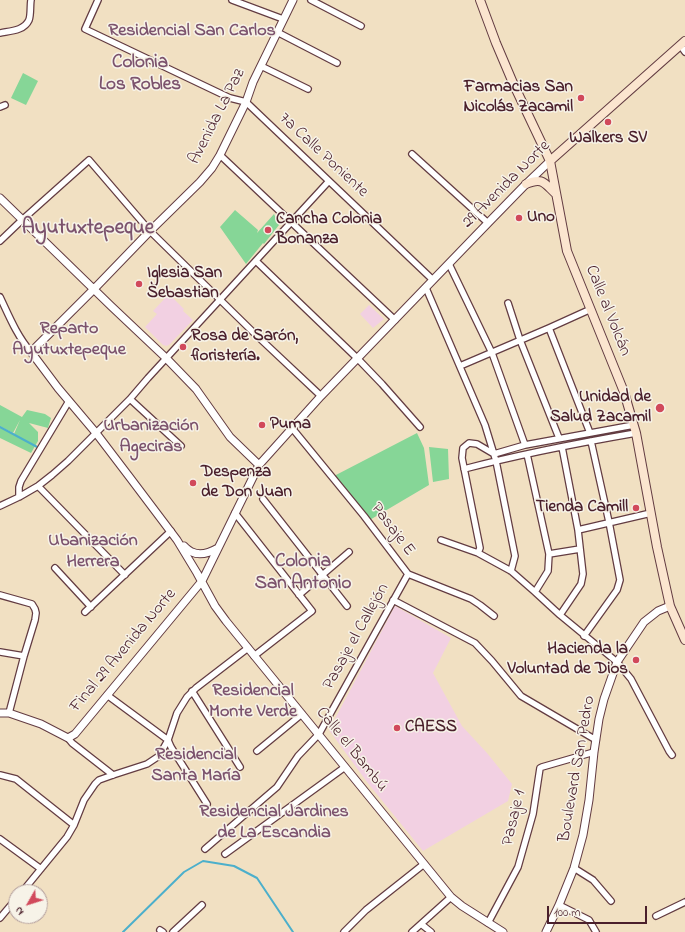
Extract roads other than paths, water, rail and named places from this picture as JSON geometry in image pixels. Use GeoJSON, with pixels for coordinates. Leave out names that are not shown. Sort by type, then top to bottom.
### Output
{"type":"FeatureCollection","features":[{"type":"Feature","properties":{"kind":"main road","name":"Calle al Volcán"},"geometry":{"type":"LineString","coordinates":[[480,0],[513,83],[550,162],[567,251],[624,392],[635,429],[657,547],[670,606],[683,631],[685,640]]}},
{"type":"Feature","properties":{"kind":"main road","name":"29 Avenida Norte"},"geometry":{"type":"LineString","coordinates":[[550,162],[683,46]]}},
{"type":"Feature","properties":{"kind":"main road"},"geometry":{"type":"LineString","coordinates":[[526,184],[535,180],[541,181],[556,194]]}},
{"type":"Feature","properties":{"kind":"street"},"geometry":{"type":"LineString","coordinates":[[0,33],[19,30],[25,25],[29,20],[31,0]]}},
{"type":"Feature","properties":{"kind":"street"},"geometry":{"type":"LineString","coordinates":[[98,0],[85,29],[230,98],[246,102]]}},
{"type":"Feature","properties":{"kind":"street"},"geometry":{"type":"LineString","coordinates":[[232,0],[283,19]]}},
{"type":"Feature","properties":{"kind":"street","name":"Avenida La Paz"},"geometry":{"type":"LineString","coordinates":[[31,352],[204,178],[212,168],[246,102],[253,82],[293,0]]}},
{"type":"Feature","properties":{"kind":"street"},"geometry":{"type":"LineString","coordinates":[[311,0],[361,26]]}},
{"type":"Feature","properties":{"kind":"street"},"geometry":{"type":"LineString","coordinates":[[277,32],[337,62]]}},
{"type":"Feature","properties":{"kind":"street"},"geometry":{"type":"LineString","coordinates":[[261,66],[308,89]]}},
{"type":"Feature","properties":{"kind":"street","name":"7a Calle Poniente"},"geometry":{"type":"LineString","coordinates":[[246,102],[433,280]]}},
{"type":"Feature","properties":{"kind":"street"},"geometry":{"type":"LineString","coordinates":[[412,154],[488,223]]}},
{"type":"Feature","properties":{"kind":"street"},"geometry":{"type":"LineString","coordinates":[[220,155],[396,320]]}},
{"type":"Feature","properties":{"kind":"street"},"geometry":{"type":"LineString","coordinates":[[0,241],[89,160],[150,231],[220,300],[322,396]]}},
{"type":"Feature","properties":{"kind":"street","name":"29 Avenida Norte"},"geometry":{"type":"LineString","coordinates":[[259,465],[322,396],[433,280],[526,184],[550,162]]}},
{"type":"Feature","properties":{"kind":"street"},"geometry":{"type":"LineString","coordinates":[[0,506],[38,486],[68,461],[130,399],[329,181]]}},
{"type":"Feature","properties":{"kind":"street"},"geometry":{"type":"LineString","coordinates":[[0,198],[166,358],[196,389],[230,437],[259,465]]}},
{"type":"Feature","properties":{"kind":"street"},"geometry":{"type":"LineString","coordinates":[[256,261],[358,359],[420,427]]}},
{"type":"Feature","properties":{"kind":"street"},"geometry":{"type":"LineString","coordinates":[[449,264],[492,353],[525,445]]}},
{"type":"Feature","properties":{"kind":"street"},"geometry":{"type":"LineString","coordinates":[[426,288],[485,425],[494,454],[515,556],[511,571]]}},
{"type":"Feature","properties":{"kind":"street"},"geometry":{"type":"LineString","coordinates":[[0,297],[14,326],[31,352]]}},
{"type":"Feature","properties":{"kind":"street"},"geometry":{"type":"LineString","coordinates":[[508,303],[520,340],[559,438]]}},
{"type":"Feature","properties":{"kind":"street"},"geometry":{"type":"LineString","coordinates":[[460,366],[591,309]]}},
{"type":"Feature","properties":{"kind":"street"},"geometry":{"type":"LineString","coordinates":[[549,328],[590,433]]}},
{"type":"Feature","properties":{"kind":"street","name":"Calle el Bambú"},"geometry":{"type":"LineString","coordinates":[[31,352],[69,402],[96,433],[177,540],[202,581],[215,606],[254,656],[451,897],[462,906],[503,932]]}},
{"type":"Feature","properties":{"kind":"street"},"geometry":{"type":"LineString","coordinates":[[130,399],[181,446]]}},
{"type":"Feature","properties":{"kind":"street"},"geometry":{"type":"LineString","coordinates":[[19,497],[19,487],[22,481],[69,402]]}},
{"type":"Feature","properties":{"kind":"street","name":"Pasaje E"},"geometry":{"type":"LineString","coordinates":[[292,428],[364,516],[408,574],[471,599],[494,616]]}},
{"type":"Feature","properties":{"kind":"street"},"geometry":{"type":"LineString","coordinates":[[478,553],[480,548],[462,458],[463,448],[469,443],[477,444],[494,454],[525,445],[559,438],[609,430],[635,429]]}},
{"type":"Feature","properties":{"kind":"street"},"geometry":{"type":"LineString","coordinates":[[464,469],[527,454],[610,438],[635,429]]}},
{"type":"Feature","properties":{"kind":"street"},"geometry":{"type":"LineString","coordinates":[[609,430],[610,438]]}},
{"type":"Feature","properties":{"kind":"street"},"geometry":{"type":"LineString","coordinates":[[584,636],[615,595],[618,590],[620,580],[609,522],[590,441]]}},
{"type":"Feature","properties":{"kind":"street"},"geometry":{"type":"LineString","coordinates":[[560,615],[581,584],[583,574],[578,530],[562,447]]}},
{"type":"Feature","properties":{"kind":"street"},"geometry":{"type":"LineString","coordinates":[[527,454],[549,554],[548,571],[535,592]]}},
{"type":"Feature","properties":{"kind":"street","name":"Final 29 Avenida Norte"},"geometry":{"type":"LineString","coordinates":[[68,738],[75,734],[202,581],[259,465]]}},
{"type":"Feature","properties":{"kind":"street"},"geometry":{"type":"LineString","coordinates":[[38,486],[124,576]]}},
{"type":"Feature","properties":{"kind":"street"},"geometry":{"type":"LineString","coordinates":[[263,499],[347,606]]}},
{"type":"Feature","properties":{"kind":"street"},"geometry":{"type":"LineString","coordinates":[[235,513],[312,611],[254,656]]}},
{"type":"Feature","properties":{"kind":"street"},"geometry":{"type":"LineString","coordinates":[[578,530],[651,513]]}},
{"type":"Feature","properties":{"kind":"street"},"geometry":{"type":"LineString","coordinates":[[85,612],[171,532]]}},
{"type":"Feature","properties":{"kind":"street"},"geometry":{"type":"LineString","coordinates":[[177,540],[190,552],[204,553],[218,548]]}},
{"type":"Feature","properties":{"kind":"street"},"geometry":{"type":"LineString","coordinates":[[441,540],[478,553],[511,571],[584,636],[617,662],[632,678],[669,751],[672,754]]}},
{"type":"Feature","properties":{"kind":"street"},"geometry":{"type":"LineString","coordinates":[[549,554],[580,549]]}},
{"type":"Feature","properties":{"kind":"street"},"geometry":{"type":"LineString","coordinates":[[299,595],[349,552]]}},
{"type":"Feature","properties":{"kind":"street"},"geometry":{"type":"LineString","coordinates":[[55,568],[91,607]]}},
{"type":"Feature","properties":{"kind":"street","name":"Pasaje el Callejón"},"geometry":{"type":"LineString","coordinates":[[205,849],[277,787],[298,756],[319,734],[408,574]]}},
{"type":"Feature","properties":{"kind":"street"},"geometry":{"type":"LineString","coordinates":[[0,595],[32,604],[36,613],[9,713]]}},
{"type":"Feature","properties":{"kind":"street"},"geometry":{"type":"LineString","coordinates":[[393,600],[475,643],[521,696],[596,740]]}},
{"type":"Feature","properties":{"kind":"street","name":"Boulevard San Pedro"},"geometry":{"type":"LineString","coordinates":[[546,932],[560,905],[574,868],[583,835],[599,719],[604,699],[617,662],[644,622],[658,611],[670,606]]}},
{"type":"Feature","properties":{"kind":"street"},"geometry":{"type":"LineString","coordinates":[[29,884],[67,837],[74,825],[84,800],[95,784],[112,775],[152,762],[159,756],[168,740],[174,720],[180,708],[192,691],[248,648]]}},
{"type":"Feature","properties":{"kind":"street"},"geometry":{"type":"LineString","coordinates":[[0,652],[24,656]]}},
{"type":"Feature","properties":{"kind":"street"},"geometry":{"type":"LineString","coordinates":[[192,691],[240,766]]}},
{"type":"Feature","properties":{"kind":"street"},"geometry":{"type":"LineString","coordinates":[[107,695],[168,740],[207,804]]}},
{"type":"Feature","properties":{"kind":"street"},"geometry":{"type":"LineString","coordinates":[[0,712],[9,713],[41,724],[68,738],[72,743],[112,775]]}},
{"type":"Feature","properties":{"kind":"street"},"geometry":{"type":"LineString","coordinates":[[257,751],[302,714]]}},
{"type":"Feature","properties":{"kind":"street","name":"Pasaje 1"},"geometry":{"type":"LineString","coordinates":[[488,923],[518,867],[533,814],[540,768],[594,752]]}},
{"type":"Feature","properties":{"kind":"street"},"geometry":{"type":"LineString","coordinates":[[225,854],[345,767]]}},
{"type":"Feature","properties":{"kind":"street"},"geometry":{"type":"LineString","coordinates":[[0,775],[16,779],[74,825]]}},
{"type":"Feature","properties":{"kind":"street"},"geometry":{"type":"LineString","coordinates":[[0,839],[41,869]]}},
{"type":"Feature","properties":{"kind":"street"},"geometry":{"type":"LineString","coordinates":[[344,932],[366,910],[424,864]]}},
{"type":"Feature","properties":{"kind":"street"},"geometry":{"type":"LineString","coordinates":[[574,868],[593,880],[611,901]]}},
{"type":"Feature","properties":{"kind":"street"},"geometry":{"type":"LineString","coordinates":[[412,932],[451,897]]}},
{"type":"Feature","properties":{"kind":"street"},"geometry":{"type":"LineString","coordinates":[[656,916],[685,902]]}},
{"type":"Feature","properties":{"kind":"street"},"geometry":{"type":"LineString","coordinates":[[560,905],[589,920],[596,932]]}},
{"type":"Feature","properties":{"kind":"street"},"geometry":{"type":"LineString","coordinates":[[173,932],[202,906]]}},
{"type":"Feature","properties":{"kind":"street"},"geometry":{"type":"LineString","coordinates":[[0,916],[8,908]]}},
{"type":"Feature","properties":{"kind":"street"},"geometry":{"type":"LineString","coordinates":[[421,924],[431,932]]}},
{"type":"Feature","properties":{"kind":"waterway"},"geometry":{"type":"LineString","coordinates":[[0,427],[39,448]]}},
{"type":"Feature","properties":{"kind":"waterway"},"geometry":{"type":"LineString","coordinates":[[123,932],[184,872],[203,861],[234,866],[257,878],[293,932]]}},
{"type":"Feature","properties":{"kind":"place","name":"Farmacias San Nicolás Zacamil"},"geometry":{"type":"Point","coordinates":[581,98]}},
{"type":"Feature","properties":{"kind":"place","name":"Walkers SV"},"geometry":{"type":"Point","coordinates":[608,122]}},
{"type":"Feature","properties":{"kind":"place","name":"Uno"},"geometry":{"type":"Point","coordinates":[519,218]}},
{"type":"Feature","properties":{"kind":"place","name":"Cancha Colonia Bonanza"},"geometry":{"type":"Point","coordinates":[268,230]}},
{"type":"Feature","properties":{"kind":"place","name":"Iglesia San Sebastian"},"geometry":{"type":"Point","coordinates":[139,284]}},
{"type":"Feature","properties":{"kind":"place","name":"Rosa de Sarón, floristería."},"geometry":{"type":"Point","coordinates":[183,347]}},
{"type":"Feature","properties":{"kind":"place","name":"Unidad de Salud Zacamil"},"geometry":{"type":"Point","coordinates":[660,408]}},
{"type":"Feature","properties":{"kind":"place","name":"Puma"},"geometry":{"type":"Point","coordinates":[262,425]}},
{"type":"Feature","properties":{"kind":"place","name":"Despenza de Don Juan"},"geometry":{"type":"Point","coordinates":[193,483]}},
{"type":"Feature","properties":{"kind":"place","name":"Tienda Camill"},"geometry":{"type":"Point","coordinates":[636,508]}},
{"type":"Feature","properties":{"kind":"place","name":"Hacienda la Voluntad de Dios"},"geometry":{"type":"Point","coordinates":[636,660]}},
{"type":"Feature","properties":{"kind":"place","name":"CAESS"},"geometry":{"type":"Point","coordinates":[397,728]}},
{"type":"Feature","properties":{"kind":"district","name":"Residencial San Carlos"},"geometry":{"type":"Point","coordinates":[192,32]}},
{"type":"Feature","properties":{"kind":"district","name":"Colonia Los Robles"},"geometry":{"type":"Point","coordinates":[140,75]}},
{"type":"Feature","properties":{"kind":"district","name":"Ayutuxtepeque"},"geometry":{"type":"Point","coordinates":[88,230]}},
{"type":"Feature","properties":{"kind":"district","name":"Reparto Ayutuxtepeque"},"geometry":{"type":"Point","coordinates":[69,340]}},
{"type":"Feature","properties":{"kind":"district","name":"Urbanización Ageciras"},"geometry":{"type":"Point","coordinates":[151,437]}},
{"type":"Feature","properties":{"kind":"district","name":"Ubanización Herrera"},"geometry":{"type":"Point","coordinates":[93,552]}},
{"type":"Feature","properties":{"kind":"district","name":"Colonia San Antonio"},"geometry":{"type":"Point","coordinates":[303,574]}},
{"type":"Feature","properties":{"kind":"district","name":"Residencial Monte Verde"},"geometry":{"type":"Point","coordinates":[253,702]}},
{"type":"Feature","properties":{"kind":"district","name":"Residencial Santa María"},"geometry":{"type":"Point","coordinates":[196,766]}},
{"type":"Feature","properties":{"kind":"district","name":"Residencial Jardines de La Escandia"},"geometry":{"type":"Point","coordinates":[274,823]}}]}
